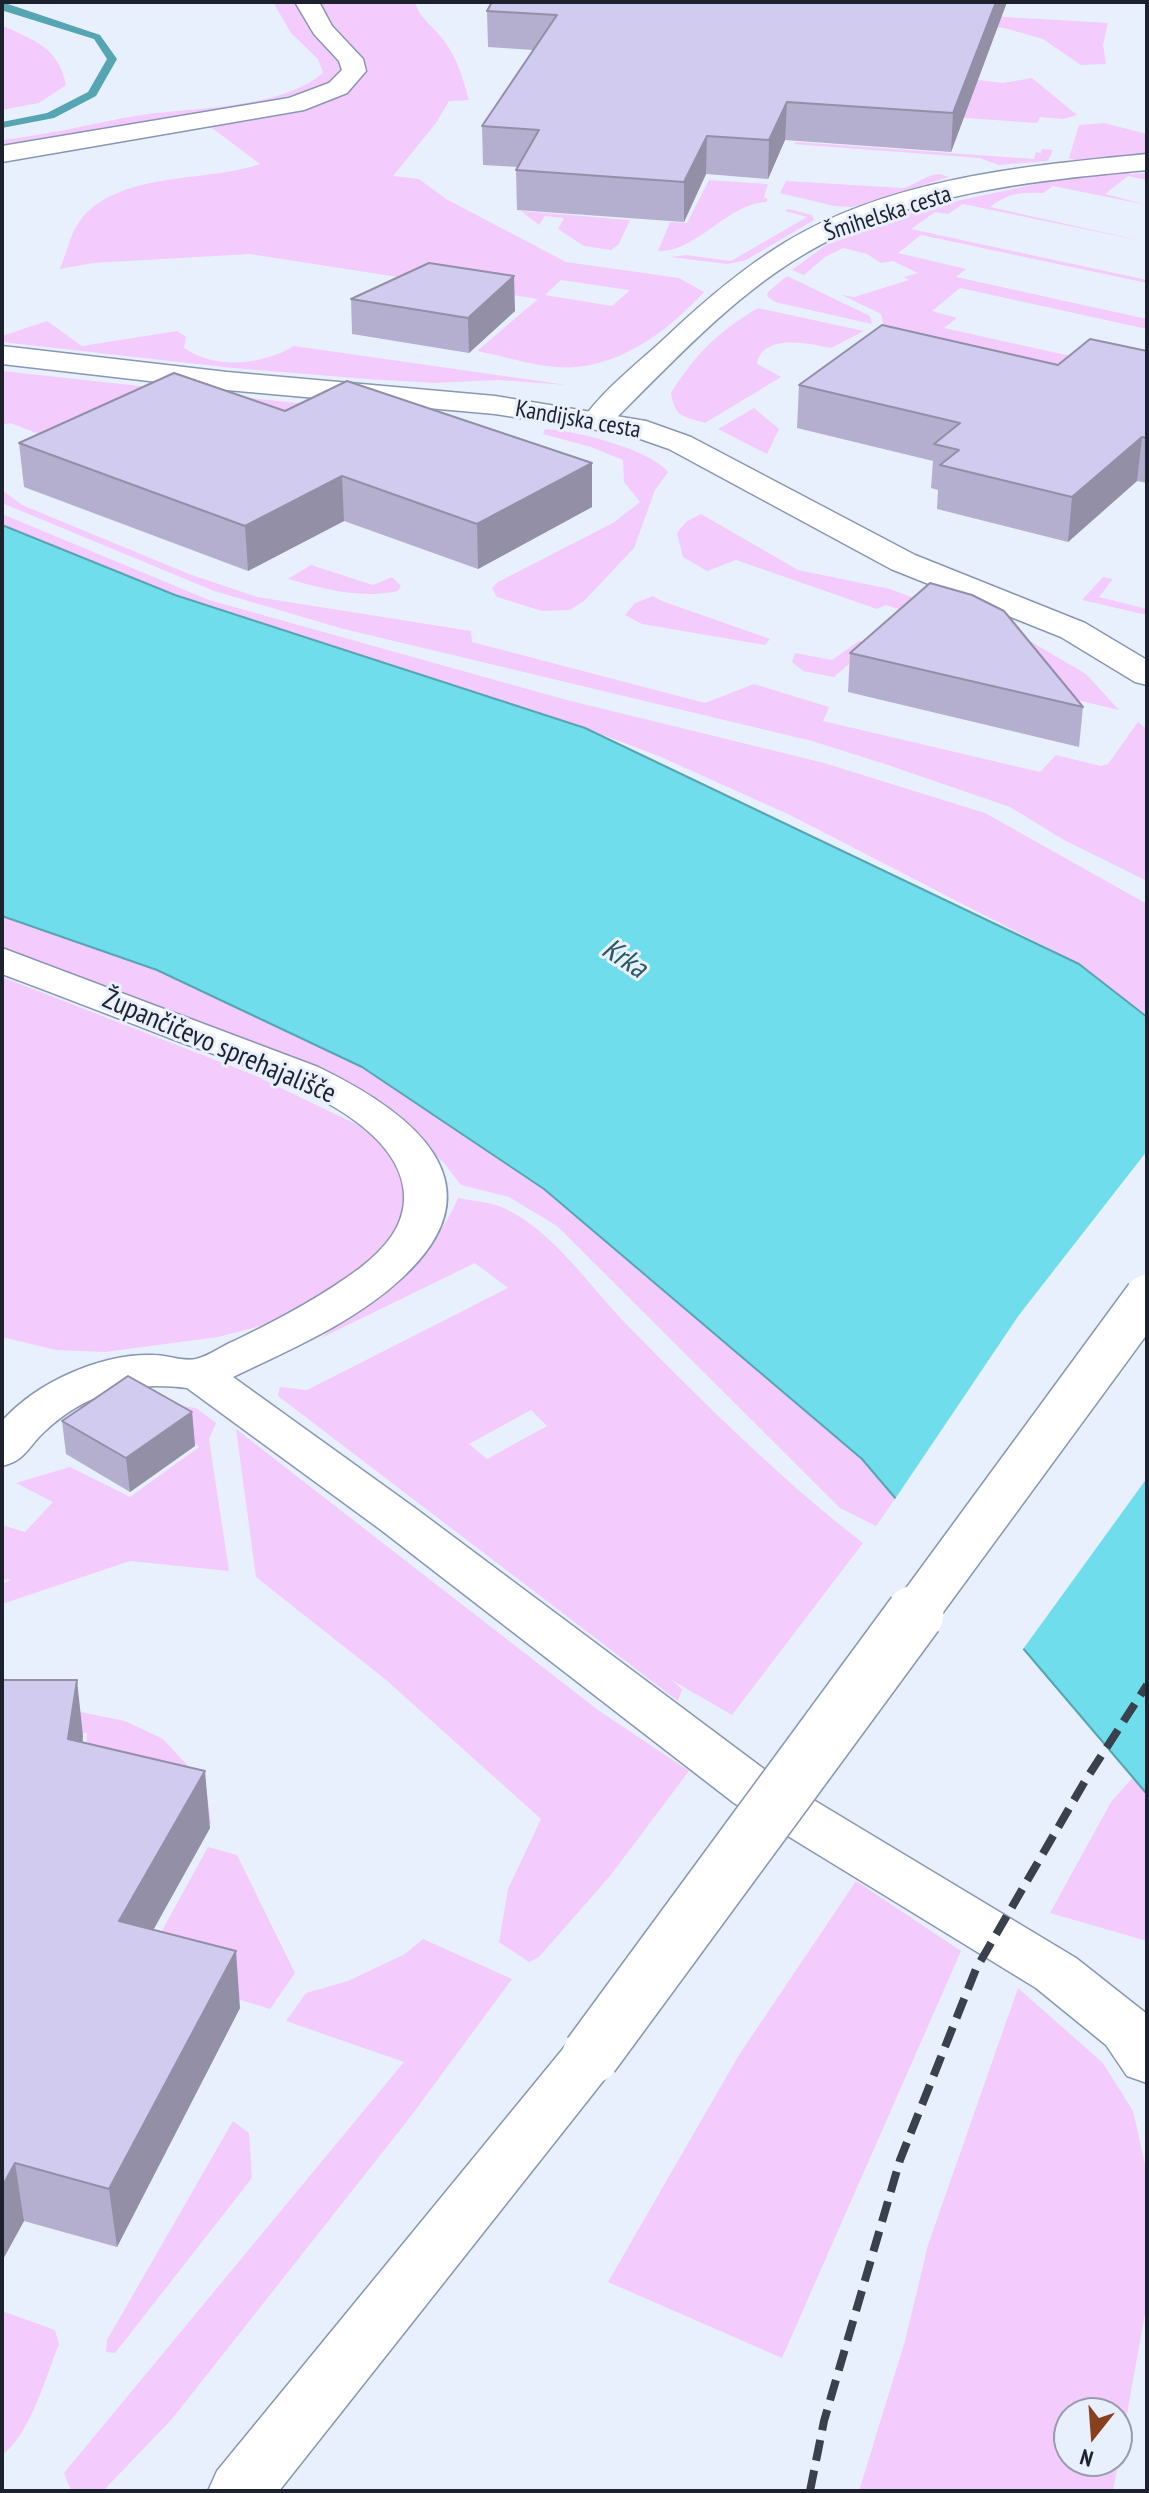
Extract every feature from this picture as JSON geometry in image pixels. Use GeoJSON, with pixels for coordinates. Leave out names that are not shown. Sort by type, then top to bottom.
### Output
{"type":"FeatureCollection","features":[{"type":"Feature","properties":{"kind":"street"},"geometry":{"type":"LineString","coordinates":[[2,154],[232,117],[295,105],[322,96],[338,88],[354,71],[351,59],[322,29],[307,2]]}},
{"type":"Feature","properties":{"kind":"street","name":"Šmihelska cesta"},"geometry":{"type":"LineString","coordinates":[[598,419],[690,330],[762,272],[825,232],[905,203],[993,182],[1147,162]]}},
{"type":"Feature","properties":{"kind":"street","name":"Kandijska cesta"},"geometry":{"type":"LineString","coordinates":[[2,355],[227,381],[495,405],[635,427],[680,443],[903,562],[1073,630],[1147,675]]}},
{"type":"Feature","properties":{"kind":"street","name":"Župančičevo sprehajališče"},"geometry":{"type":"LineString","coordinates":[[2,960],[281,1067],[340,1095],[391,1129],[411,1152],[422,1173],[426,1203],[422,1224],[393,1262],[326,1313],[200,1375]]}},
{"type":"Feature","properties":{"kind":"street"},"geometry":{"type":"LineString","coordinates":[[240,2491],[591,2055],[1147,1297]]}},
{"type":"Feature","properties":{"kind":"street"},"geometry":{"type":"LineString","coordinates":[[2,1451],[28,1421],[79,1386],[113,1375],[152,1369],[200,1375],[398,1519],[753,1789],[1056,1973],[1126,2029],[1147,2060]]}},
{"type":"Feature","properties":{"kind":"shaded area"},"geometry":{"type":"Polygon","coordinates":[[[273,2],[299,2],[345,63],[341,78],[299,100],[2,148],[2,140],[135,116],[233,105],[283,94],[305,85],[323,73],[318,59],[291,33],[273,2]]]}},
{"type":"Feature","properties":{"kind":"shaded area"},"geometry":{"type":"Polygon","coordinates":[[[315,2],[415,2],[420,14],[453,56],[469,100],[449,101],[436,123],[393,176],[419,179],[446,199],[566,262],[679,278],[704,292],[662,330],[630,351],[595,364],[565,367],[539,365],[477,351],[538,299],[250,254],[93,263],[60,269],[79,222],[95,205],[139,186],[260,164],[208,125],[360,76],[315,2]],[[561,280],[545,295],[612,306],[629,290],[561,280]]]}},
{"type":"Feature","properties":{"kind":"shaded area"},"geometry":{"type":"Polygon","coordinates":[[[803,5],[1108,23],[1103,45],[1106,64],[1081,65],[1043,39],[1004,28],[803,5]]]}},
{"type":"Feature","properties":{"kind":"shaded area"},"geometry":{"type":"Polygon","coordinates":[[[2,25],[51,53],[66,85],[39,103],[2,110],[2,25]]]}},
{"type":"Feature","properties":{"kind":"shaded area"},"geometry":{"type":"Polygon","coordinates":[[[1032,78],[1077,115],[1063,119],[1040,117],[1037,123],[768,104],[978,80],[1003,83],[1032,78]]]}},
{"type":"Feature","properties":{"kind":"shaded area"},"geometry":{"type":"Polygon","coordinates":[[[1104,123],[1147,134],[1147,153],[1076,161],[1069,158],[1079,125],[1104,123]]]}},
{"type":"Feature","properties":{"kind":"shaded area"},"geometry":{"type":"Polygon","coordinates":[[[794,144],[1034,159],[1036,152],[1041,153],[1042,149],[1053,150],[1048,161],[999,165],[979,158],[794,144]]]}},
{"type":"Feature","properties":{"kind":"shaded area"},"geometry":{"type":"Polygon","coordinates":[[[1128,172],[1147,173],[1147,180],[1128,176],[1105,194],[1147,205],[1053,186],[1043,193],[1009,196],[990,207],[1147,242],[963,204],[948,214],[935,212],[911,229],[1147,280],[1147,283],[921,235],[898,253],[966,269],[956,277],[1147,319],[1147,329],[960,288],[932,311],[957,318],[944,328],[1138,371],[1127,381],[884,326],[881,314],[842,295],[854,297],[909,280],[904,277],[918,273],[893,261],[881,263],[867,254],[843,248],[825,257],[804,275],[792,270],[826,245],[846,235],[929,207],[1050,181],[1128,172]]]}},
{"type":"Feature","properties":{"kind":"shaded area"},"geometry":{"type":"Polygon","coordinates":[[[940,174],[949,177],[852,207],[834,206],[780,193],[786,181],[903,188],[940,174]]]}},
{"type":"Feature","properties":{"kind":"shaded area"},"geometry":{"type":"Polygon","coordinates":[[[709,180],[768,184],[764,197],[768,199],[738,210],[686,244],[672,250],[658,251],[670,222],[687,223],[709,180]]]}},
{"type":"Feature","properties":{"kind":"shaded area"},"geometry":{"type":"Polygon","coordinates":[[[788,209],[812,215],[814,220],[746,260],[728,264],[670,257],[687,255],[731,261],[807,217],[785,211],[788,209]]]}},
{"type":"Feature","properties":{"kind":"shaded area"},"geometry":{"type":"Polygon","coordinates":[[[521,211],[630,220],[619,244],[611,250],[584,246],[558,229],[564,218],[545,216],[539,225],[521,211]]]}},
{"type":"Feature","properties":{"kind":"shaded area"},"geometry":{"type":"Polygon","coordinates":[[[787,276],[870,316],[872,324],[775,302],[767,296],[768,292],[787,276]]]}},
{"type":"Feature","properties":{"kind":"shaded area"},"geometry":{"type":"Polygon","coordinates":[[[758,308],[864,331],[831,348],[788,342],[768,348],[757,364],[781,377],[705,423],[681,415],[671,393],[680,379],[709,344],[758,308]]]}},
{"type":"Feature","properties":{"kind":"shaded area"},"geometry":{"type":"Polygon","coordinates":[[[47,321],[82,346],[177,331],[186,337],[184,348],[210,360],[224,362],[254,361],[294,346],[567,385],[498,380],[434,383],[367,379],[233,368],[2,342],[2,336],[47,321]]]}},
{"type":"Feature","properties":{"kind":"shaded area"},"geometry":{"type":"Polygon","coordinates":[[[2,371],[342,408],[89,453],[10,423],[2,425],[2,371]]]}},
{"type":"Feature","properties":{"kind":"shaded area"},"geometry":{"type":"Polygon","coordinates":[[[754,408],[779,429],[767,454],[718,429],[754,408]]]}},
{"type":"Feature","properties":{"kind":"shaded area"},"geometry":{"type":"Polygon","coordinates":[[[545,429],[592,437],[630,449],[668,472],[655,490],[634,548],[585,600],[570,610],[542,611],[497,597],[492,588],[498,582],[613,523],[640,502],[624,482],[623,460],[591,447],[543,434],[545,429]]]}},
{"type":"Feature","properties":{"kind":"shaded area"},"geometry":{"type":"Polygon","coordinates":[[[2,490],[22,505],[189,574],[257,597],[471,631],[472,642],[705,703],[754,684],[829,707],[823,721],[1040,772],[1056,755],[1101,766],[1108,764],[1138,722],[1147,729],[1147,881],[1064,840],[1010,807],[812,741],[344,629],[214,591],[2,503],[2,490]]]}},
{"type":"Feature","properties":{"kind":"shaded area"},"geometry":{"type":"Polygon","coordinates":[[[2,514],[209,600],[563,699],[824,763],[985,813],[1147,904],[1147,1017],[1079,964],[790,815],[661,757],[585,728],[175,595],[2,525],[2,514]]]}},
{"type":"Feature","properties":{"kind":"shaded area"},"geometry":{"type":"Polygon","coordinates":[[[701,514],[798,570],[890,589],[922,601],[908,612],[886,605],[877,609],[736,560],[707,571],[683,557],[677,533],[686,522],[701,514]]]}},
{"type":"Feature","properties":{"kind":"shaded area"},"geometry":{"type":"Polygon","coordinates":[[[311,565],[373,585],[392,577],[401,586],[398,591],[370,594],[329,589],[288,579],[311,565]]]}},
{"type":"Feature","properties":{"kind":"shaded area"},"geometry":{"type":"Polygon","coordinates":[[[1103,577],[1113,579],[1099,597],[1147,609],[1147,615],[1082,600],[1103,577]]]}},
{"type":"Feature","properties":{"kind":"shaded area"},"geometry":{"type":"Polygon","coordinates":[[[653,596],[770,639],[765,645],[642,624],[625,615],[635,603],[653,596]]]}},
{"type":"Feature","properties":{"kind":"shaded area"},"geometry":{"type":"Polygon","coordinates":[[[1023,637],[1086,674],[1119,710],[1026,688],[1023,637]]]}},
{"type":"Feature","properties":{"kind":"shaded area"},"geometry":{"type":"Polygon","coordinates":[[[859,641],[873,643],[834,677],[803,671],[792,662],[795,653],[832,660],[859,641]]]}},
{"type":"Feature","properties":{"kind":"shaded area"},"geometry":{"type":"Polygon","coordinates":[[[2,916],[157,970],[362,1067],[544,1189],[858,1455],[895,1499],[876,1526],[840,1508],[557,1226],[509,1197],[461,1185],[444,1163],[405,1128],[295,1059],[2,948],[2,916]]]}},
{"type":"Feature","properties":{"kind":"shaded area"},"geometry":{"type":"Polygon","coordinates":[[[2,977],[254,1075],[356,1124],[378,1138],[404,1170],[408,1207],[397,1230],[359,1272],[284,1316],[260,1326],[218,1337],[105,1352],[56,1350],[2,1337],[2,977]]]}},
{"type":"Feature","properties":{"kind":"shaded area"},"geometry":{"type":"Polygon","coordinates":[[[458,1198],[501,1207],[541,1232],[713,1411],[801,1492],[863,1543],[732,1715],[670,1679],[682,1689],[678,1701],[278,1396],[280,1387],[307,1390],[508,1288],[475,1263],[319,1339],[398,1278],[433,1241],[458,1198]],[[531,1410],[469,1444],[487,1459],[547,1426],[531,1410]]]}},
{"type":"Feature","properties":{"kind":"shaded area"},"geometry":{"type":"Polygon","coordinates":[[[143,1401],[196,1408],[216,1423],[209,1439],[229,1571],[130,1561],[2,1604],[2,1585],[11,1579],[2,1580],[2,1525],[25,1532],[53,1502],[16,1483],[70,1467],[130,1497],[199,1447],[143,1401]]]}},
{"type":"Feature","properties":{"kind":"shaded area"},"geometry":{"type":"Polygon","coordinates":[[[236,1429],[598,1710],[689,1771],[610,1876],[539,1957],[529,1962],[499,1942],[508,1889],[541,1819],[385,1679],[256,1577],[236,1429]]]}},
{"type":"Feature","properties":{"kind":"shaded area"},"geometry":{"type":"Polygon","coordinates":[[[66,1709],[125,1721],[163,1739],[189,1767],[207,1793],[211,1824],[83,1792],[87,1733],[2,1733],[66,1709]]]}},
{"type":"Feature","properties":{"kind":"shaded area"},"geometry":{"type":"Polygon","coordinates":[[[1133,1777],[1147,1794],[1147,1941],[1050,1913],[1111,1802],[1133,1777]]]}},
{"type":"Feature","properties":{"kind":"shaded area"},"geometry":{"type":"Polygon","coordinates":[[[208,1847],[237,1855],[295,1973],[270,2009],[141,1969],[208,1847]]]}},
{"type":"Feature","properties":{"kind":"shaded area"},"geometry":{"type":"Polygon","coordinates":[[[856,1881],[961,1951],[782,2358],[608,2282],[739,2055],[856,1881]]]}},
{"type":"Feature","properties":{"kind":"shaded area"},"geometry":{"type":"Polygon","coordinates":[[[423,1939],[512,1979],[408,2120],[172,2419],[103,2491],[71,2491],[64,2473],[404,2062],[286,2021],[306,1993],[348,1981],[405,1954],[423,1939]]]}},
{"type":"Feature","properties":{"kind":"shaded area"},"geometry":{"type":"Polygon","coordinates":[[[1018,1988],[1103,2063],[1133,2111],[1145,2164],[1147,2303],[1130,2397],[1053,2397],[1053,2477],[1116,2477],[1113,2491],[859,2491],[905,2341],[928,2245],[1018,1988]]]}},
{"type":"Feature","properties":{"kind":"shaded area"},"geometry":{"type":"Polygon","coordinates":[[[233,2121],[249,2133],[252,2178],[115,2353],[106,2352],[107,2340],[233,2121]]]}},
{"type":"Feature","properties":{"kind":"shaded area"},"geometry":{"type":"Polygon","coordinates":[[[2,2311],[55,2330],[59,2344],[29,2420],[12,2446],[2,2455],[2,2311]]]}},
{"type":"Feature","properties":{"kind":"water","name":"Krka"},"geometry":{"type":"Polygon","coordinates":[[[2,525],[175,595],[585,728],[1079,964],[1147,1017],[1147,1794],[862,1459],[544,1189],[362,1067],[157,970],[2,916],[2,525]]]}},
{"type":"Feature","properties":{"kind":"pier"},"geometry":{"type":"Polygon","coordinates":[[[1147,1151],[1147,1478],[1021,1652],[893,1502],[1019,1315],[1147,1151]]]}},
{"type":"Feature","properties":{"kind":"building"},"geometry":{"type":"Polygon","coordinates":[[[492,2],[996,2],[953,113],[787,102],[769,140],[707,136],[684,182],[516,170],[539,130],[482,126],[557,15],[487,11],[492,2]]]}},
{"type":"Feature","properties":{"kind":"building"},"geometry":{"type":"Polygon","coordinates":[[[429,263],[514,276],[468,318],[351,299],[429,263]]]}},
{"type":"Feature","properties":{"kind":"building"},"geometry":{"type":"Polygon","coordinates":[[[882,325],[1058,365],[1090,339],[1147,351],[1147,438],[1142,437],[1072,497],[940,465],[959,450],[934,444],[960,423],[799,385],[882,325]]]}},
{"type":"Feature","properties":{"kind":"building"},"geometry":{"type":"Polygon","coordinates":[[[174,373],[285,411],[347,381],[592,463],[477,524],[342,476],[245,526],[19,443],[174,373]]]}},
{"type":"Feature","properties":{"kind":"building"},"geometry":{"type":"Polygon","coordinates":[[[930,583],[972,595],[1004,611],[1083,707],[850,653],[930,583]]]}},
{"type":"Feature","properties":{"kind":"building"},"geometry":{"type":"Polygon","coordinates":[[[128,1376],[192,1412],[126,1458],[62,1421],[128,1376]]]}},
{"type":"Feature","properties":{"kind":"building"},"geometry":{"type":"Polygon","coordinates":[[[2,1680],[77,1680],[68,1739],[205,1771],[119,1921],[236,1951],[109,2189],[15,2163],[2,2187],[2,1680]]]}},
{"type":"Feature","properties":{"kind":"waterway"},"geometry":{"type":"LineString","coordinates":[[2,4],[7,9],[97,37],[112,59],[92,94],[50,116],[2,125]]}},
{"type":"Feature","properties":{"kind":"railway"},"geometry":{"type":"LineString","coordinates":[[810,2491],[824,2421],[900,2160],[976,1969],[1085,1781],[1147,1685]]}}]}
